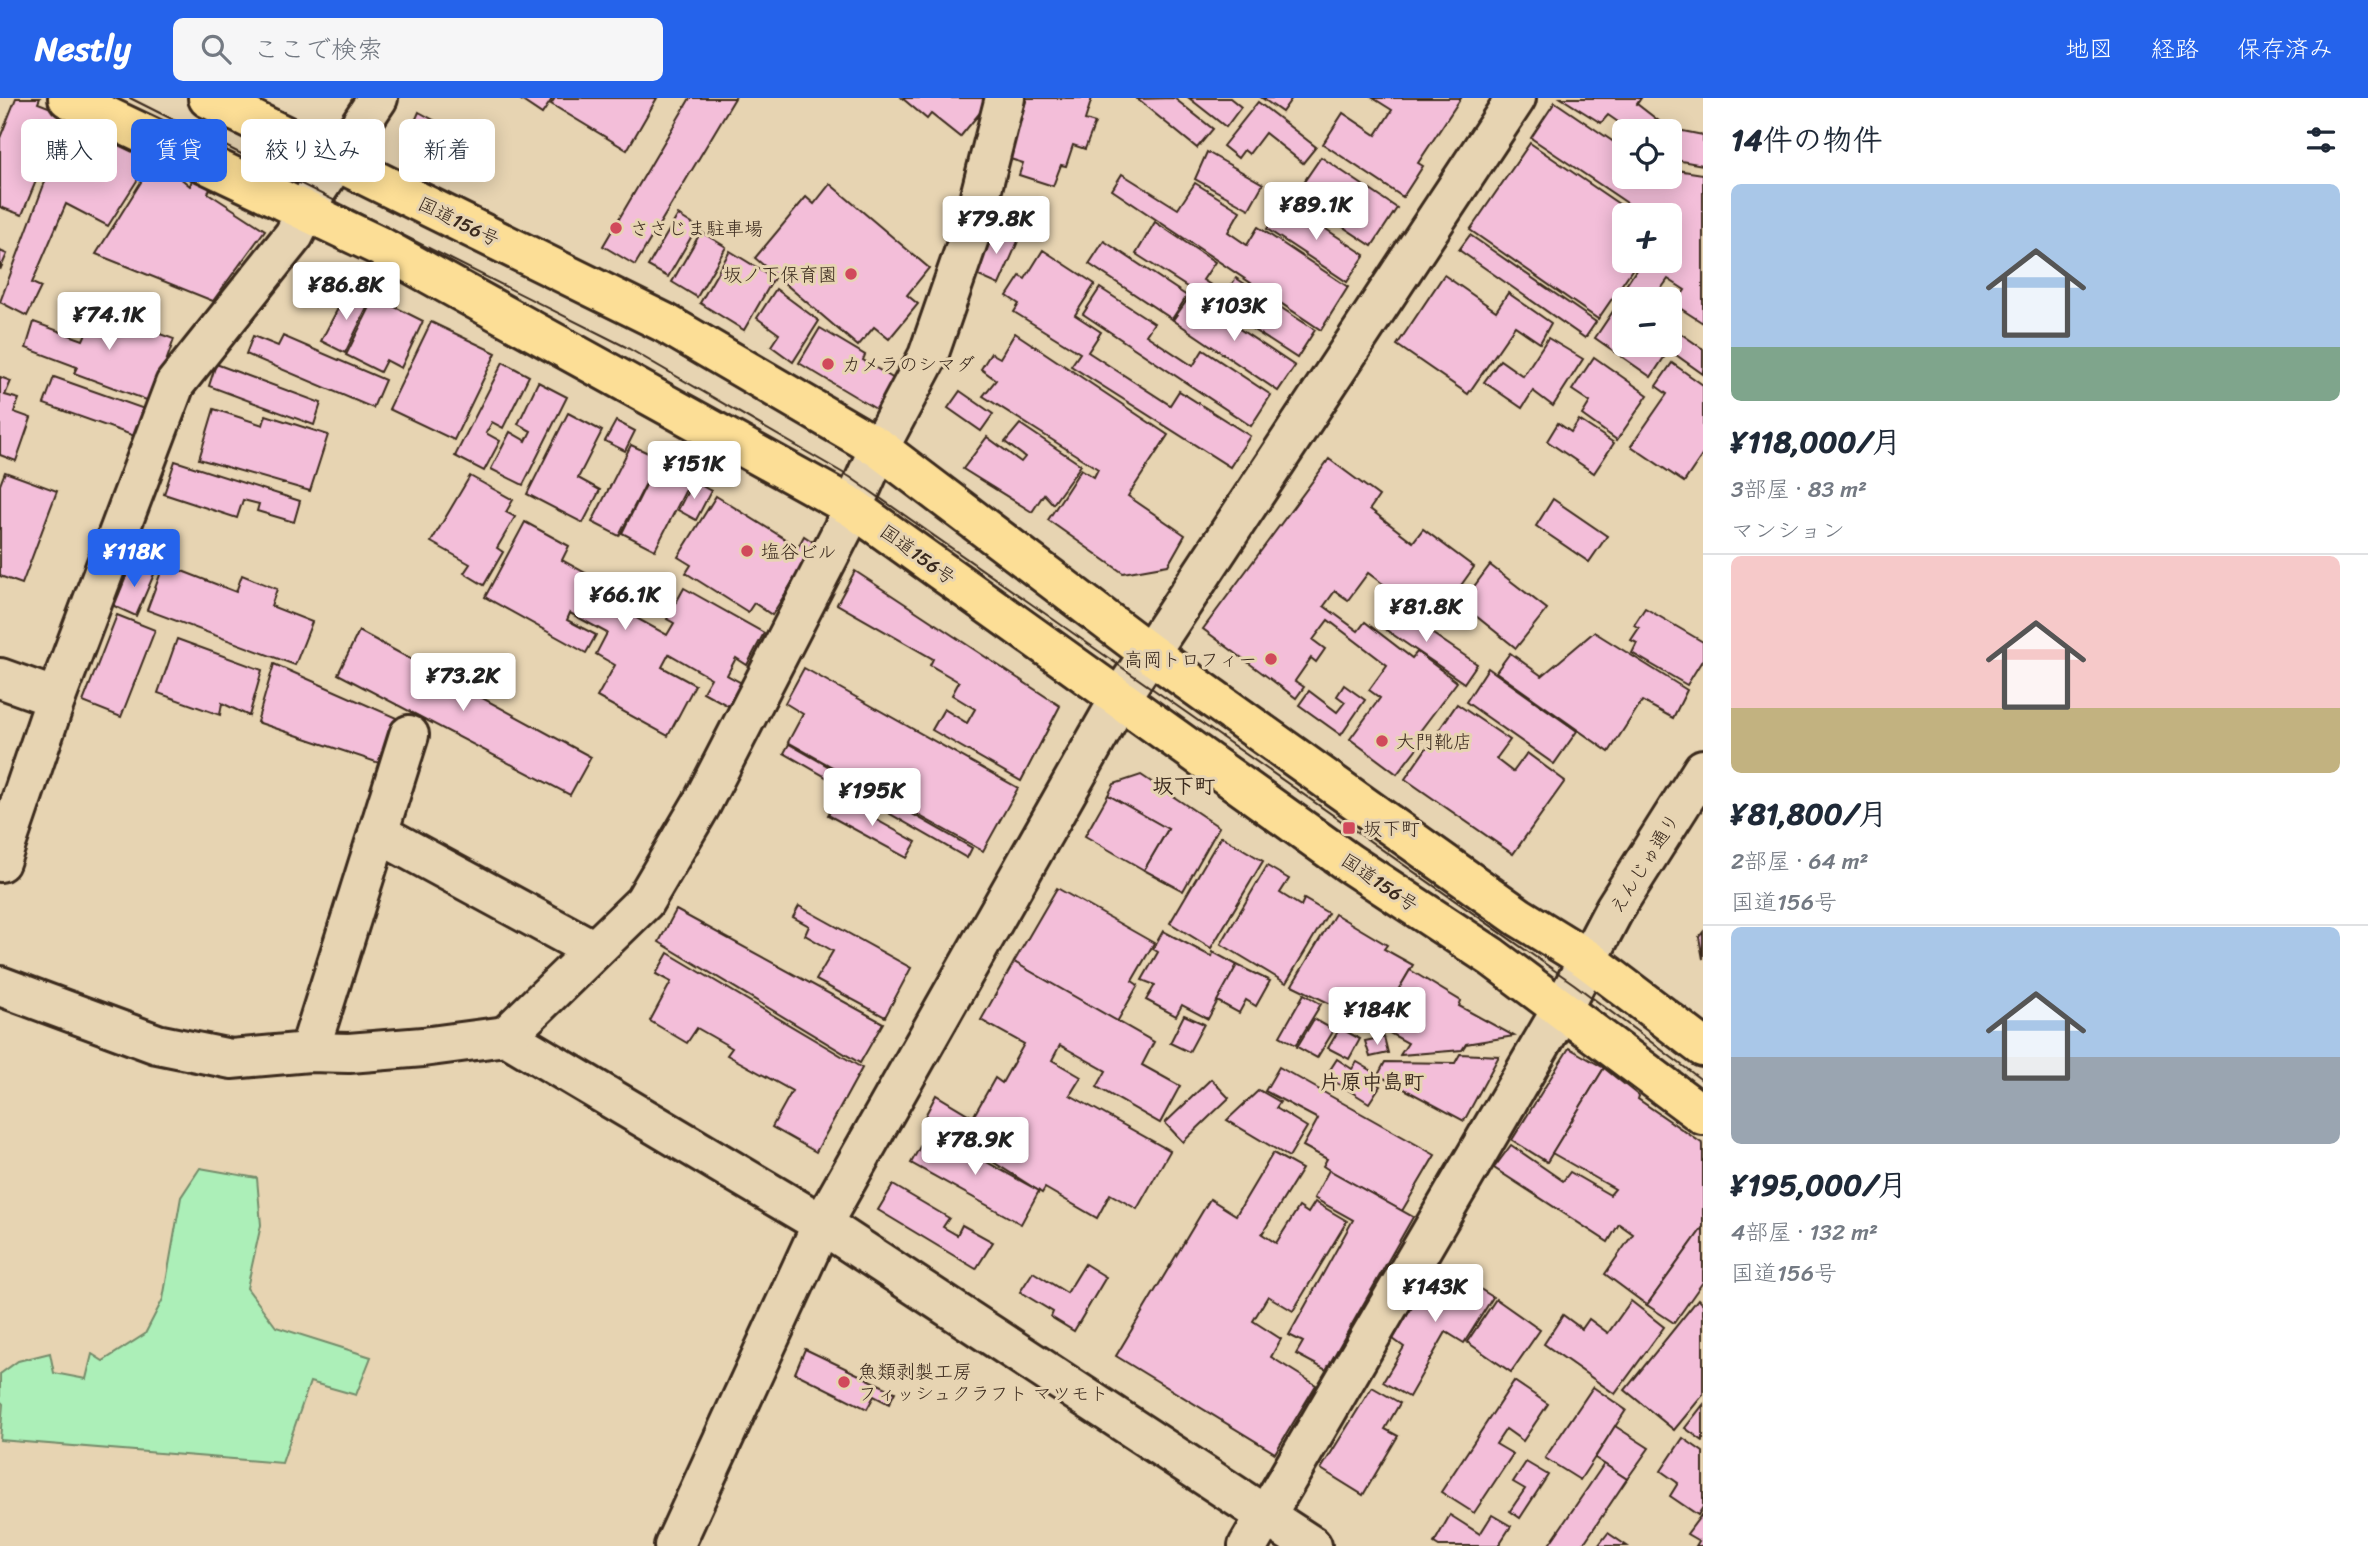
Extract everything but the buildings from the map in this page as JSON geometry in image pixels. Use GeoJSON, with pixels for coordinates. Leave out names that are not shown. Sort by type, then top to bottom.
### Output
{"type":"FeatureCollection","features":[{"type":"Feature","properties":{"kind":"highway","name":"国道156号"},"geometry":{"type":"LineString","coordinates":[[68,98],[379,246],[852,507],[1349,863],[1563,1007],[1703,1115]]}},
{"type":"Feature","properties":{"kind":"highway","name":"国道156号"},"geometry":{"type":"LineString","coordinates":[[208,98],[253,119]]}},
{"type":"Feature","properties":{"kind":"highway","name":"国道156号"},"geometry":{"type":"LineString","coordinates":[[384,182],[665,323],[879,448],[1148,652],[1519,917],[1587,959],[1703,1048]]}},
{"type":"Feature","properties":{"kind":"street"},"geometry":{"type":"LineString","coordinates":[[364,119],[378,98]]}},
{"type":"Feature","properties":{"kind":"street"},"geometry":{"type":"LineString","coordinates":[[506,1036],[644,902],[701,805],[852,507],[879,448],[928,356],[971,232],[1004,98]]}},
{"type":"Feature","properties":{"kind":"street"},"geometry":{"type":"LineString","coordinates":[[674,1546],[822,1224],[1120,698],[1516,98]]}},
{"type":"Feature","properties":{"kind":"street"},"geometry":{"type":"LineString","coordinates":[[0,862],[57,698],[175,384],[294,235],[323,182]]}},
{"type":"Feature","properties":{"kind":"street"},"geometry":{"type":"LineString","coordinates":[[0,678],[57,698]]}},
{"type":"Feature","properties":{"kind":"street"},"geometry":{"type":"LineString","coordinates":[[309,1052],[409,735]]}},
{"type":"Feature","properties":{"kind":"street","name":"えんじゅ通り"},"geometry":{"type":"LineString","coordinates":[[1257,1530],[1563,1007],[1615,908],[1703,769]]}},
{"type":"Feature","properties":{"kind":"street"},"geometry":{"type":"LineString","coordinates":[[378,833],[594,950]]}},
{"type":"Feature","properties":{"kind":"street"},"geometry":{"type":"LineString","coordinates":[[0,986],[157,1044],[231,1059],[309,1052],[349,1053],[506,1036],[822,1224],[1257,1530],[1312,1546]]}},
{"type":"Feature","properties":{"kind":"green space"},"geometry":{"type":"Polygon","coordinates":[[[200,1168],[257,1178],[261,1225],[247,1288],[276,1327],[371,1357],[356,1395],[310,1382],[282,1463],[0,1440],[3,1404],[0,1401],[0,1374],[18,1361],[50,1353],[54,1373],[86,1379],[92,1354],[103,1361],[145,1334],[163,1299],[181,1197],[200,1168]]]}},
{"type":"Feature","properties":{"kind":"tram line"},"geometry":{"type":"LineString","coordinates":[[130,98],[626,347],[850,477],[1574,984],[1703,1081]]}},
{"type":"Feature","properties":{"kind":"place","name":"ささじま駐車場"},"geometry":{"type":"Point","coordinates":[616,228]}},
{"type":"Feature","properties":{"kind":"place","name":"坂ノ下保育園"},"geometry":{"type":"Point","coordinates":[851,274]}},
{"type":"Feature","properties":{"kind":"place","name":"カメラのシマダ"},"geometry":{"type":"Point","coordinates":[828,364]}},
{"type":"Feature","properties":{"kind":"place","name":"塩谷ビル"},"geometry":{"type":"Point","coordinates":[747,551]}},
{"type":"Feature","properties":{"kind":"place","name":"高岡トロフィー"},"geometry":{"type":"Point","coordinates":[1271,659]}},
{"type":"Feature","properties":{"kind":"place","name":"大門靴店"},"geometry":{"type":"Point","coordinates":[1382,741]}},
{"type":"Feature","properties":{"kind":"place","name":"坂下町"},"geometry":{"type":"Point","coordinates":[1349,828]}},
{"type":"Feature","properties":{"kind":"place","name":"魚類剥製工房 フィッシュクラフト マツモト"},"geometry":{"type":"Point","coordinates":[844,1382]}},
{"type":"Feature","properties":{"kind":"district","name":"坂下町"},"geometry":{"type":"Point","coordinates":[1184,786]}},
{"type":"Feature","properties":{"kind":"district","name":"片原中島町"},"geometry":{"type":"Point","coordinates":[1372,1082]}}]}
